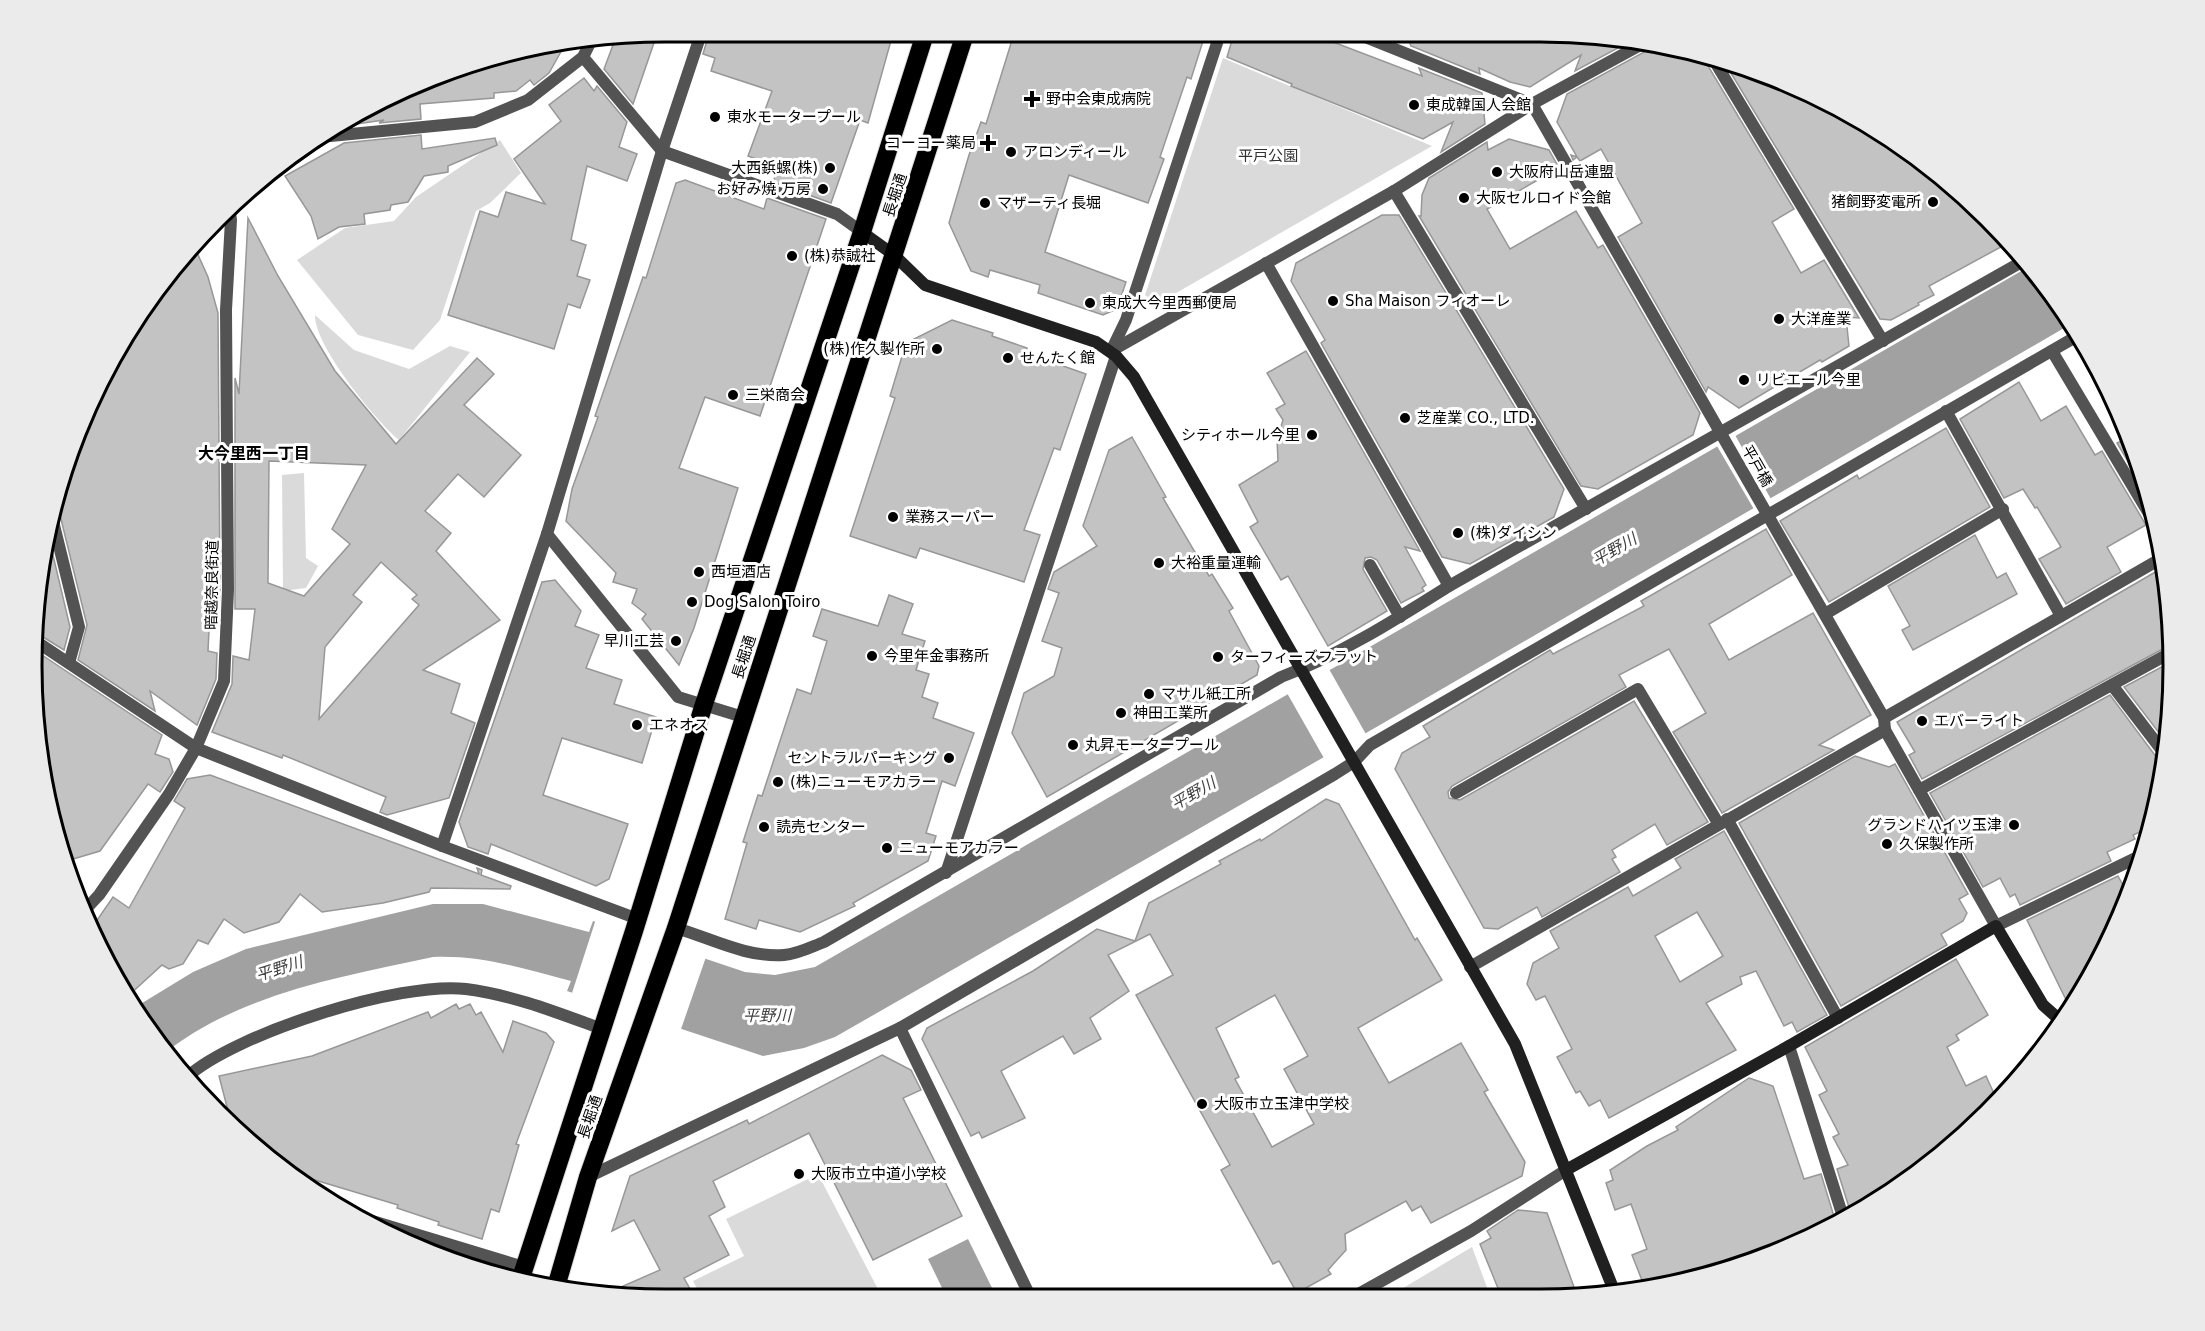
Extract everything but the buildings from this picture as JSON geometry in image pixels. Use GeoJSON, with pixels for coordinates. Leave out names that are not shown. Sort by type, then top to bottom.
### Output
{"type":"FeatureCollection","features":[{"type":"Feature","properties":{"kind":"highway","name":"長堀通"},"geometry":{"type":"LineString","coordinates":[[523,1272],[636,925],[704,704],[862,232],[922,42]]}},
{"type":"Feature","properties":{"kind":"highway","name":"長堀通"},"geometry":{"type":"LineString","coordinates":[[558,1279],[588,1177],[673,935],[962,42]]}},
{"type":"Feature","properties":{"kind":"street"},"geometry":{"type":"LineString","coordinates":[[442,846],[547,534],[662,151],[698,42]]}},
{"type":"Feature","properties":{"kind":"street"},"geometry":{"type":"LineString","coordinates":[[946,873],[1113,354],[1217,42]]}},
{"type":"Feature","properties":{"kind":"street"},"geometry":{"type":"LineString","coordinates":[[1387,42],[1532,104]]}},
{"type":"Feature","properties":{"kind":"street"},"geometry":{"type":"LineString","coordinates":[[339,135],[475,122],[528,100],[584,57],[589,47]]}},
{"type":"Feature","properties":{"kind":"street"},"geometry":{"type":"LineString","coordinates":[[1113,354],[1266,263],[1394,191],[1532,104],[1633,49]]}},
{"type":"Feature","properties":{"kind":"street"},"geometry":{"type":"LineString","coordinates":[[584,57],[662,151],[837,214],[894,255],[925,285],[1096,342],[1113,354],[1134,377],[1515,1044],[1611,1285]]}},
{"type":"Feature","properties":{"kind":"street"},"geometry":{"type":"LineString","coordinates":[[1719,69],[1883,340]]}},
{"type":"Feature","properties":{"kind":"street","name":"平戸橋"},"geometry":{"type":"LineString","coordinates":[[1532,104],[1825,614],[1919,790],[1996,926]]}},
{"type":"Feature","properties":{"kind":"street"},"geometry":{"type":"LineString","coordinates":[[1394,191],[1586,509]]}},
{"type":"Feature","properties":{"kind":"street","name":"暗越奈良街道"},"geometry":{"type":"LineString","coordinates":[[90,905],[99,895],[162,803],[196,748],[224,681],[228,590],[226,310],[230,220]]}},
{"type":"Feature","properties":{"kind":"street"},"geometry":{"type":"LineString","coordinates":[[1266,263],[1449,586]]}},
{"type":"Feature","properties":{"kind":"street"},"geometry":{"type":"LineString","coordinates":[[673,935],[754,954],[786,955],[824,942],[1281,677],[1304,675],[1449,586],[1586,509],[1723,437],[1883,340],[2017,265]]}},
{"type":"Feature","properties":{"kind":"street"},"geometry":{"type":"LineString","coordinates":[[588,1177],[900,1028],[1354,762],[1370,745],[1766,510],[2071,340]]}},
{"type":"Feature","properties":{"kind":"street"},"geometry":{"type":"LineString","coordinates":[[2052,351],[2141,500]]}},
{"type":"Feature","properties":{"kind":"street"},"geometry":{"type":"LineString","coordinates":[[1946,411],[2061,616]]}},
{"type":"Feature","properties":{"kind":"street"},"geometry":{"type":"LineString","coordinates":[[1825,614],[2003,509]]}},
{"type":"Feature","properties":{"kind":"street"},"geometry":{"type":"LineString","coordinates":[[56,534],[79,627],[69,663]]}},
{"type":"Feature","properties":{"kind":"street"},"geometry":{"type":"LineString","coordinates":[[547,534],[678,697],[743,717]]}},
{"type":"Feature","properties":{"kind":"street"},"geometry":{"type":"LineString","coordinates":[[1470,967],[1723,821],[2061,616],[2154,562]]}},
{"type":"Feature","properties":{"kind":"street"},"geometry":{"type":"LineString","coordinates":[[1370,565],[1400,617]]}},
{"type":"Feature","properties":{"kind":"street"},"geometry":{"type":"LineString","coordinates":[[42,646],[196,748],[636,925]]}},
{"type":"Feature","properties":{"kind":"street"},"geometry":{"type":"LineString","coordinates":[[1919,790],[2163,657]]}},
{"type":"Feature","properties":{"kind":"street"},"geometry":{"type":"LineString","coordinates":[[2112,685],[2158,745]]}},
{"type":"Feature","properties":{"kind":"street"},"geometry":{"type":"LineString","coordinates":[[1456,793],[1638,689],[1723,821],[1838,1018]]}},
{"type":"Feature","properties":{"kind":"street"},"geometry":{"type":"LineString","coordinates":[[1367,1289],[1471,1231],[1566,1170],[1789,1046],[1996,926],[2132,860]]}},
{"type":"Feature","properties":{"kind":"street"},"geometry":{"type":"LineString","coordinates":[[1996,926],[2043,1005],[2055,1016]]}},
{"type":"Feature","properties":{"kind":"street"},"geometry":{"type":"LineString","coordinates":[[193,1072],[222,1052],[308,1016],[434,989],[464,989],[499,995],[602,1029]]}},
{"type":"Feature","properties":{"kind":"street"},"geometry":{"type":"LineString","coordinates":[[900,1028],[1027,1289]]}},
{"type":"Feature","properties":{"kind":"street"},"geometry":{"type":"LineString","coordinates":[[1789,1046],[1841,1211]]}},
{"type":"Feature","properties":{"kind":"street"},"geometry":{"type":"LineString","coordinates":[[407,1233],[523,1272]]}},
{"type":"Feature","properties":{"kind":"green space","name":"平戸公園"},"geometry":{"type":"Polygon","coordinates":[[[1223,58],[1432,146],[1157,304],[1145,295],[1223,58]]]}},
{"type":"Feature","properties":{"kind":"green space"},"geometry":{"type":"Polygon","coordinates":[[[500,140],[521,173],[490,203],[476,211],[440,320],[413,350],[358,335],[297,260],[345,228],[394,221],[416,197],[500,140]]]}},
{"type":"Feature","properties":{"kind":"green space"},"geometry":{"type":"Polygon","coordinates":[[[315,315],[354,350],[409,369],[450,346],[470,352],[399,440],[362,400],[335,362],[317,328],[315,315]]]}},
{"type":"Feature","properties":{"kind":"green space"},"geometry":{"type":"Polygon","coordinates":[[[304,473],[306,558],[318,566],[306,588],[283,591],[282,475],[304,473]]]}},
{"type":"Feature","properties":{"kind":"green space"},"geometry":{"type":"Polygon","coordinates":[[[818,1174],[878,1289],[697,1289],[693,1281],[744,1256],[726,1219],[818,1174]]]}},
{"type":"Feature","properties":{"kind":"green space"},"geometry":{"type":"Polygon","coordinates":[[[1472,1247],[1488,1289],[1401,1289],[1472,1247]]]}},
{"type":"Feature","properties":{"kind":"water","name":"平野川"},"geometry":{"type":"Polygon","coordinates":[[[2022,271],[2064,328],[1373,729],[835,1037],[804,1048],[763,1056],[567,991],[571,981],[469,958],[433,957],[328,980],[294,990],[227,1015],[173,1047],[142,1003],[193,972],[246,949],[433,904],[483,904],[589,932],[593,921],[745,972],[775,975],[815,967],[2022,271]]]}},
{"type":"Feature","properties":{"kind":"water"},"geometry":{"type":"Polygon","coordinates":[[[968,1239],[993,1289],[943,1289],[928,1259],[968,1239]]]}},
{"type":"Feature","properties":{"kind":"pier"},"geometry":{"type":"Polygon","coordinates":[[[1735,435],[1772,501],[1755,511],[1717,446],[1735,435]]]}},
{"type":"Feature","properties":{"kind":"pier"},"geometry":{"type":"Polygon","coordinates":[[[1329,669],[1367,736],[1325,760],[1287,693],[1329,669]]]}},
{"type":"Feature","properties":{"kind":"pier"},"geometry":{"type":"Polygon","coordinates":[[[596,919],[706,957],[680,1032],[571,996],[596,919]]]}},
{"type":"Feature","properties":{"kind":"place","name":"野中会東成病院"},"geometry":{"type":"Point","coordinates":[1032,99]}},
{"type":"Feature","properties":{"kind":"place","name":"東成韓国人会館"},"geometry":{"type":"Point","coordinates":[1414,105]}},
{"type":"Feature","properties":{"kind":"place","name":"東水モータープール"},"geometry":{"type":"Point","coordinates":[715,117]}},
{"type":"Feature","properties":{"kind":"place","name":"コーヨー薬局"},"geometry":{"type":"Point","coordinates":[988,143]}},
{"type":"Feature","properties":{"kind":"place","name":"アロンディール"},"geometry":{"type":"Point","coordinates":[1011,152]}},
{"type":"Feature","properties":{"kind":"place","name":"大西鋲螺(株)"},"geometry":{"type":"Point","coordinates":[830,168]}},
{"type":"Feature","properties":{"kind":"place","name":"大阪府山岳連盟"},"geometry":{"type":"Point","coordinates":[1497,172]}},
{"type":"Feature","properties":{"kind":"place","name":"お好み焼 万房"},"geometry":{"type":"Point","coordinates":[823,189]}},
{"type":"Feature","properties":{"kind":"place","name":"大阪セルロイド会館"},"geometry":{"type":"Point","coordinates":[1464,198]}},
{"type":"Feature","properties":{"kind":"place","name":"猪飼野変電所"},"geometry":{"type":"Point","coordinates":[1933,202]}},
{"type":"Feature","properties":{"kind":"place","name":"マザーティ長堀"},"geometry":{"type":"Point","coordinates":[985,203]}},
{"type":"Feature","properties":{"kind":"place","name":"(株)恭誠社"},"geometry":{"type":"Point","coordinates":[792,256]}},
{"type":"Feature","properties":{"kind":"place","name":"Sha Maison フィオーレ"},"geometry":{"type":"Point","coordinates":[1333,301]}},
{"type":"Feature","properties":{"kind":"place","name":"東成大今里西郵便局"},"geometry":{"type":"Point","coordinates":[1090,303]}},
{"type":"Feature","properties":{"kind":"place","name":"大洋産業"},"geometry":{"type":"Point","coordinates":[1779,319]}},
{"type":"Feature","properties":{"kind":"place","name":"(株)作久製作所"},"geometry":{"type":"Point","coordinates":[937,349]}},
{"type":"Feature","properties":{"kind":"place","name":"せんたく館"},"geometry":{"type":"Point","coordinates":[1008,358]}},
{"type":"Feature","properties":{"kind":"place","name":"リビエール今里"},"geometry":{"type":"Point","coordinates":[1744,380]}},
{"type":"Feature","properties":{"kind":"place","name":"三栄商会"},"geometry":{"type":"Point","coordinates":[733,395]}},
{"type":"Feature","properties":{"kind":"place","name":"芝産業 CO., LTD."},"geometry":{"type":"Point","coordinates":[1405,418]}},
{"type":"Feature","properties":{"kind":"place","name":"シティホール今里"},"geometry":{"type":"Point","coordinates":[1312,435]}},
{"type":"Feature","properties":{"kind":"place","name":"業務スーパー"},"geometry":{"type":"Point","coordinates":[893,517]}},
{"type":"Feature","properties":{"kind":"place","name":"(株)ダイシン"},"geometry":{"type":"Point","coordinates":[1458,533]}},
{"type":"Feature","properties":{"kind":"place","name":"大裕重量運輸"},"geometry":{"type":"Point","coordinates":[1159,563]}},
{"type":"Feature","properties":{"kind":"place","name":"西垣酒店"},"geometry":{"type":"Point","coordinates":[699,572]}},
{"type":"Feature","properties":{"kind":"place","name":"Dog Salon Toiro"},"geometry":{"type":"Point","coordinates":[692,602]}},
{"type":"Feature","properties":{"kind":"place","name":"早川工芸"},"geometry":{"type":"Point","coordinates":[676,641]}},
{"type":"Feature","properties":{"kind":"place","name":"今里年金事務所"},"geometry":{"type":"Point","coordinates":[872,656]}},
{"type":"Feature","properties":{"kind":"place","name":"ターフィーズフラット"},"geometry":{"type":"Point","coordinates":[1218,657]}},
{"type":"Feature","properties":{"kind":"place","name":"マサル紙工所"},"geometry":{"type":"Point","coordinates":[1149,694]}},
{"type":"Feature","properties":{"kind":"place","name":"神田工業所"},"geometry":{"type":"Point","coordinates":[1121,713]}},
{"type":"Feature","properties":{"kind":"place","name":"エバーライト"},"geometry":{"type":"Point","coordinates":[1922,721]}},
{"type":"Feature","properties":{"kind":"place","name":"エネオス"},"geometry":{"type":"Point","coordinates":[637,725]}},
{"type":"Feature","properties":{"kind":"place","name":"丸昇モータープール"},"geometry":{"type":"Point","coordinates":[1073,745]}},
{"type":"Feature","properties":{"kind":"place","name":"セントラルパーキング"},"geometry":{"type":"Point","coordinates":[949,758]}},
{"type":"Feature","properties":{"kind":"place","name":"(株)ニューモアカラー"},"geometry":{"type":"Point","coordinates":[778,782]}},
{"type":"Feature","properties":{"kind":"place","name":"グランドハイツ玉津"},"geometry":{"type":"Point","coordinates":[2014,825]}},
{"type":"Feature","properties":{"kind":"place","name":"読売センター"},"geometry":{"type":"Point","coordinates":[764,827]}},
{"type":"Feature","properties":{"kind":"place","name":"久保製作所"},"geometry":{"type":"Point","coordinates":[1887,844]}},
{"type":"Feature","properties":{"kind":"place","name":"ニューモアカラー"},"geometry":{"type":"Point","coordinates":[887,848]}},
{"type":"Feature","properties":{"kind":"place","name":"大阪市立玉津中学校"},"geometry":{"type":"Point","coordinates":[1202,1104]}},
{"type":"Feature","properties":{"kind":"place","name":"大阪市立中道小学校"},"geometry":{"type":"Point","coordinates":[799,1174]}},
{"type":"Feature","properties":{"kind":"district","name":"大今里西一丁目"},"geometry":{"type":"Point","coordinates":[254,453]}}]}
